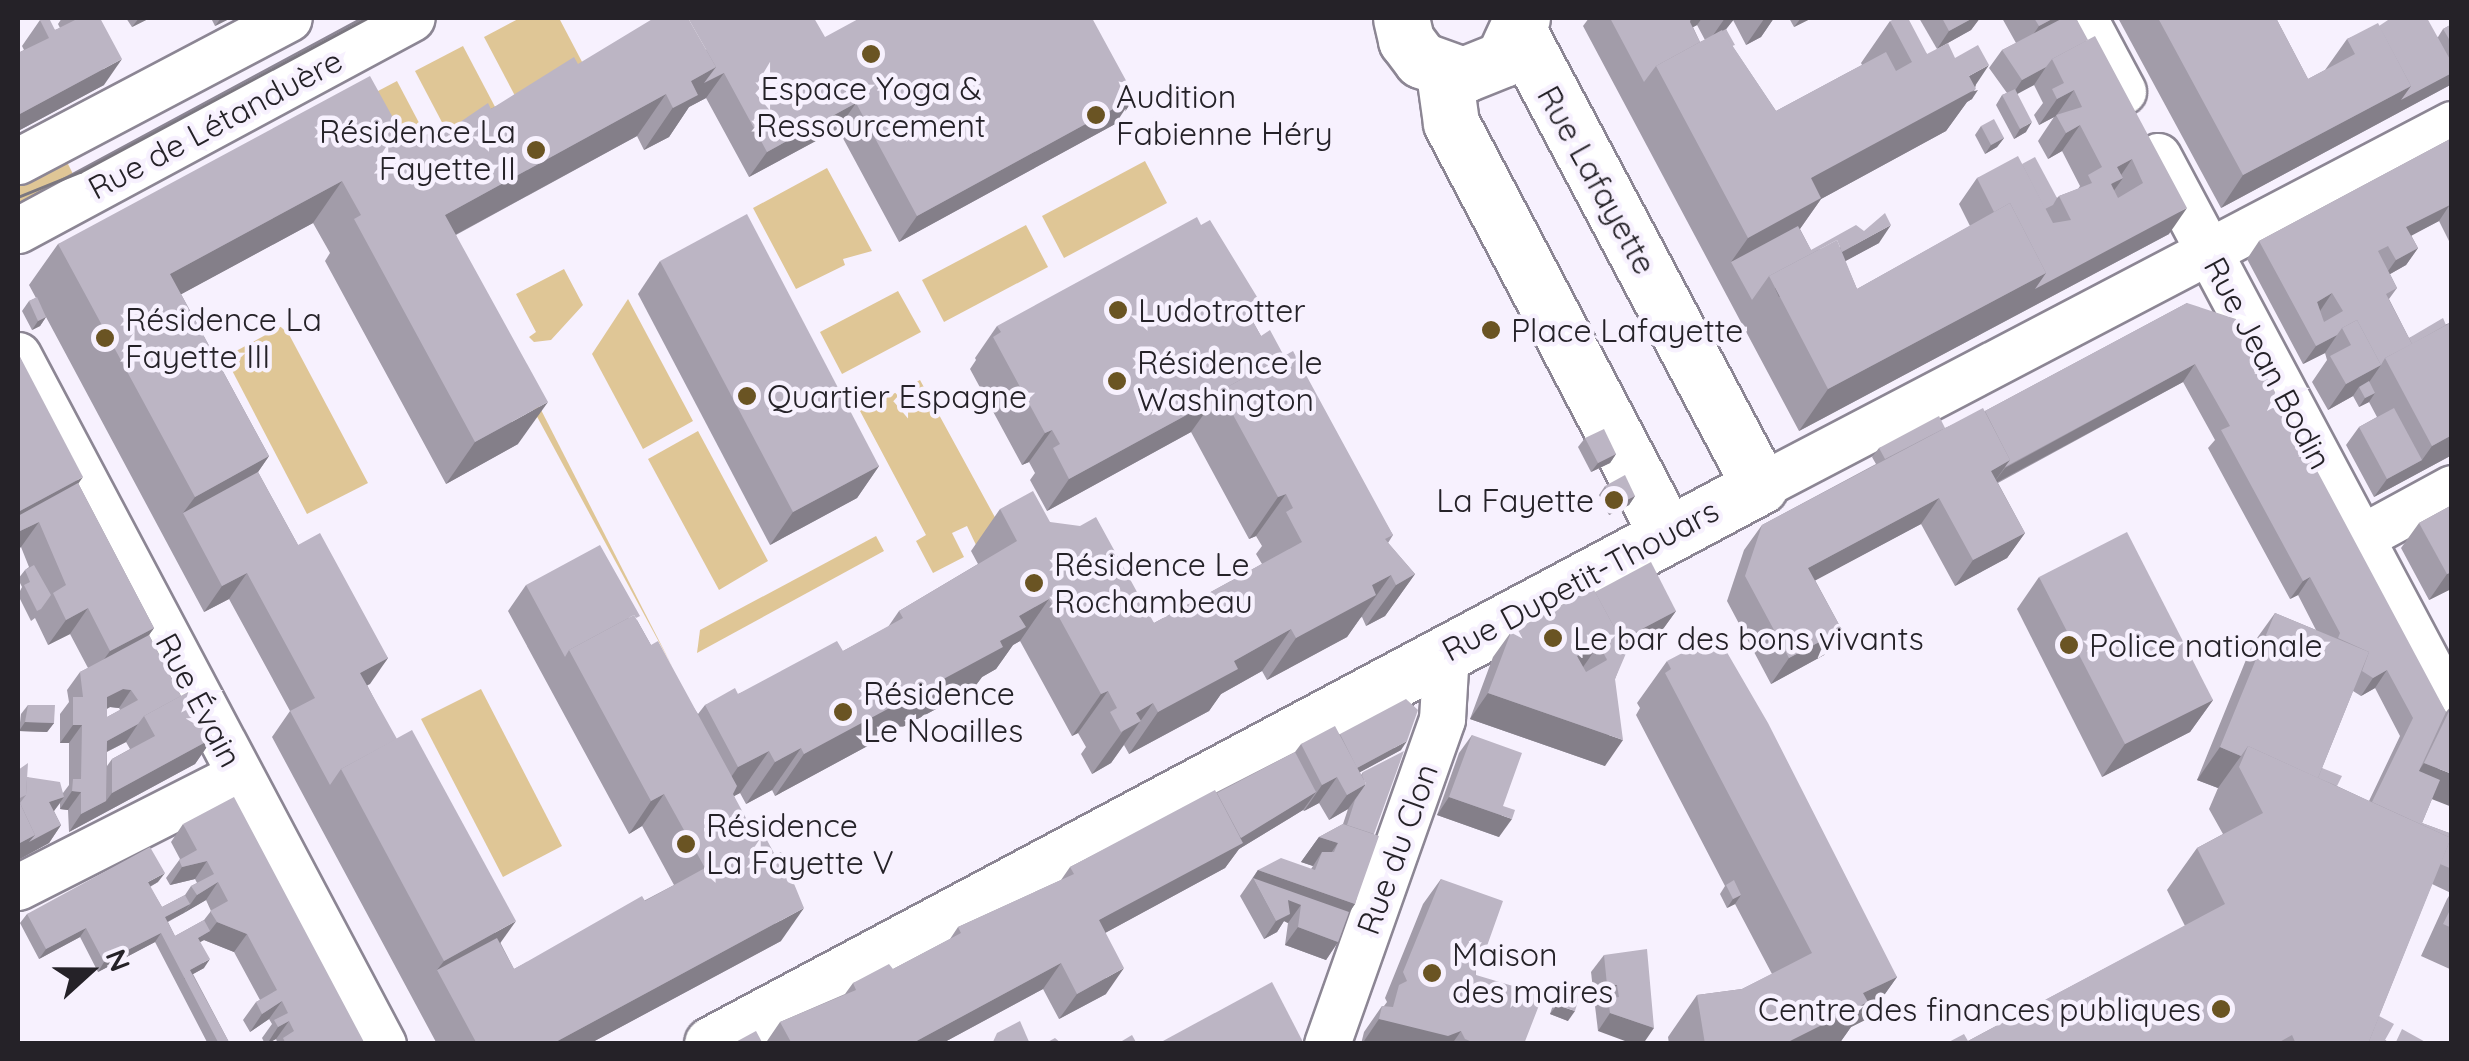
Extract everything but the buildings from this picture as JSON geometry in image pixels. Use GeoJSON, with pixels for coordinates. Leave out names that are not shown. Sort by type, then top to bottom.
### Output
{"type":"FeatureCollection","features":[{"type":"Feature","properties":{"kind":"street","name":"Rue de Létanduère"},"geometry":{"type":"LineString","coordinates":[[18,230],[412,18]]}},
{"type":"Feature","properties":{"kind":"street"},"geometry":{"type":"LineString","coordinates":[[1401,18],[1412,51],[1444,72],[1487,70],[1507,54],[1521,25]]}},
{"type":"Feature","properties":{"kind":"street","name":"Rue Jean Bodin"},"geometry":{"type":"LineString","coordinates":[[2084,18],[2452,708]]}},
{"type":"Feature","properties":{"kind":"street"},"geometry":{"type":"LineString","coordinates":[[18,161],[271,22]]}},
{"type":"Feature","properties":{"kind":"street","name":"Rue Lafayette"},"geometry":{"type":"LineString","coordinates":[[1521,25],[1760,486]]}},
{"type":"Feature","properties":{"kind":"street"},"geometry":{"type":"LineString","coordinates":[[1444,72],[1451,123],[1666,532]]}},
{"type":"Feature","properties":{"kind":"street","name":"Rue Dupetit-Thouars"},"geometry":{"type":"LineString","coordinates":[[712,1044],[1666,532],[2452,124]]}},
{"type":"Feature","properties":{"kind":"street","name":"Rue Évain"},"geometry":{"type":"LineString","coordinates":[[18,355],[382,1044]]}},
{"type":"Feature","properties":{"kind":"street"},"geometry":{"type":"LineString","coordinates":[[2360,538],[2452,488]]}},
{"type":"Feature","properties":{"kind":"street","name":"Rue du Clon"},"geometry":{"type":"LineString","coordinates":[[1327,1044],[1442,719],[1446,650]]}},
{"type":"Feature","properties":{"kind":"street"},"geometry":{"type":"LineString","coordinates":[[18,887],[239,774]]}},
{"type":"Feature","properties":{"kind":"shaded area"},"geometry":{"type":"Polygon","coordinates":[[[520,18],[559,18],[590,77],[523,111],[484,37],[520,18]]]}},
{"type":"Feature","properties":{"kind":"shaded area"},"geometry":{"type":"Polygon","coordinates":[[[463,46],[503,122],[455,147],[415,71],[463,46]]]}},
{"type":"Feature","properties":{"kind":"shaded area"},"geometry":{"type":"Polygon","coordinates":[[[397,81],[437,157],[411,169],[361,100],[397,81]]]}},
{"type":"Feature","properties":{"kind":"shaded area"},"geometry":{"type":"Polygon","coordinates":[[[61,150],[79,186],[18,218],[18,173],[61,150]]]}},
{"type":"Feature","properties":{"kind":"shaded area"},"geometry":{"type":"Polygon","coordinates":[[[1145,161],[1167,203],[1064,258],[1042,216],[1145,161]]]}},
{"type":"Feature","properties":{"kind":"shaded area"},"geometry":{"type":"Polygon","coordinates":[[[827,168],[872,251],[843,259],[845,265],[796,289],[753,208],[827,168]]]}},
{"type":"Feature","properties":{"kind":"shaded area"},"geometry":{"type":"Polygon","coordinates":[[[1026,225],[1048,267],[944,322],[922,280],[1026,225]]]}},
{"type":"Feature","properties":{"kind":"shaded area"},"geometry":{"type":"Polygon","coordinates":[[[564,269],[583,305],[551,340],[534,342],[529,337],[536,332],[516,294],[564,269]]]}},
{"type":"Feature","properties":{"kind":"shaded area"},"geometry":{"type":"Polygon","coordinates":[[[898,291],[921,332],[842,374],[820,332],[898,291]]]}},
{"type":"Feature","properties":{"kind":"shaded area"},"geometry":{"type":"Polygon","coordinates":[[[628,299],[693,421],[643,449],[592,354],[628,299]]]}},
{"type":"Feature","properties":{"kind":"shaded area"},"geometry":{"type":"Polygon","coordinates":[[[481,313],[516,361],[672,666],[481,313]]]}},
{"type":"Feature","properties":{"kind":"shaded area"},"geometry":{"type":"Polygon","coordinates":[[[284,325],[368,483],[307,514],[225,357],[284,325]]]}},
{"type":"Feature","properties":{"kind":"shaded area"},"geometry":{"type":"Polygon","coordinates":[[[920,380],[1003,532],[976,545],[967,526],[952,533],[964,557],[933,573],[916,541],[926,535],[860,411],[920,380]]]}},
{"type":"Feature","properties":{"kind":"shaded area"},"geometry":{"type":"Polygon","coordinates":[[[698,431],[768,561],[719,590],[648,459],[698,431]]]}},
{"type":"Feature","properties":{"kind":"shaded area"},"geometry":{"type":"Polygon","coordinates":[[[876,536],[884,551],[697,653],[700,630],[876,536]]]}},
{"type":"Feature","properties":{"kind":"shaded area"},"geometry":{"type":"Polygon","coordinates":[[[481,689],[562,846],[503,877],[421,719],[481,689]]]}},
{"type":"Feature","properties":{"kind":"tram line"},"geometry":{"type":"LineString","coordinates":[[18,197],[80,172],[367,18]]}},
{"type":"Feature","properties":{"kind":"place","name":"Espace Yoga & Ressourcement"},"geometry":{"type":"Point","coordinates":[871,54]}},
{"type":"Feature","properties":{"kind":"place","name":"Audition Fabienne Héry"},"geometry":{"type":"Point","coordinates":[1096,115]}},
{"type":"Feature","properties":{"kind":"place","name":"Résidence La Fayette II"},"geometry":{"type":"Point","coordinates":[536,150]}},
{"type":"Feature","properties":{"kind":"place","name":"Ludotrotter"},"geometry":{"type":"Point","coordinates":[1118,310]}},
{"type":"Feature","properties":{"kind":"place","name":"Place Lafayette"},"geometry":{"type":"Point","coordinates":[1491,330]}},
{"type":"Feature","properties":{"kind":"place","name":"Résidence La Fayette III"},"geometry":{"type":"Point","coordinates":[105,338]}},
{"type":"Feature","properties":{"kind":"place","name":"Résidence le Washington"},"geometry":{"type":"Point","coordinates":[1117,381]}},
{"type":"Feature","properties":{"kind":"place","name":"Quartier Espagne"},"geometry":{"type":"Point","coordinates":[747,396]}},
{"type":"Feature","properties":{"kind":"place","name":"La Fayette"},"geometry":{"type":"Point","coordinates":[1614,500]}},
{"type":"Feature","properties":{"kind":"place","name":"Résidence Le Rochambeau"},"geometry":{"type":"Point","coordinates":[1034,583]}},
{"type":"Feature","properties":{"kind":"place","name":"Le bar des bons vivants"},"geometry":{"type":"Point","coordinates":[1553,638]}},
{"type":"Feature","properties":{"kind":"place","name":"Police nationale"},"geometry":{"type":"Point","coordinates":[2069,645]}},
{"type":"Feature","properties":{"kind":"place","name":"Résidence Le Noailles"},"geometry":{"type":"Point","coordinates":[843,712]}},
{"type":"Feature","properties":{"kind":"place","name":"Résidence La Fayette V"},"geometry":{"type":"Point","coordinates":[686,844]}},
{"type":"Feature","properties":{"kind":"place","name":"Maison des maires"},"geometry":{"type":"Point","coordinates":[1432,973]}},
{"type":"Feature","properties":{"kind":"place","name":"Centre des finances publiques"},"geometry":{"type":"Point","coordinates":[2221,1009]}}]}
